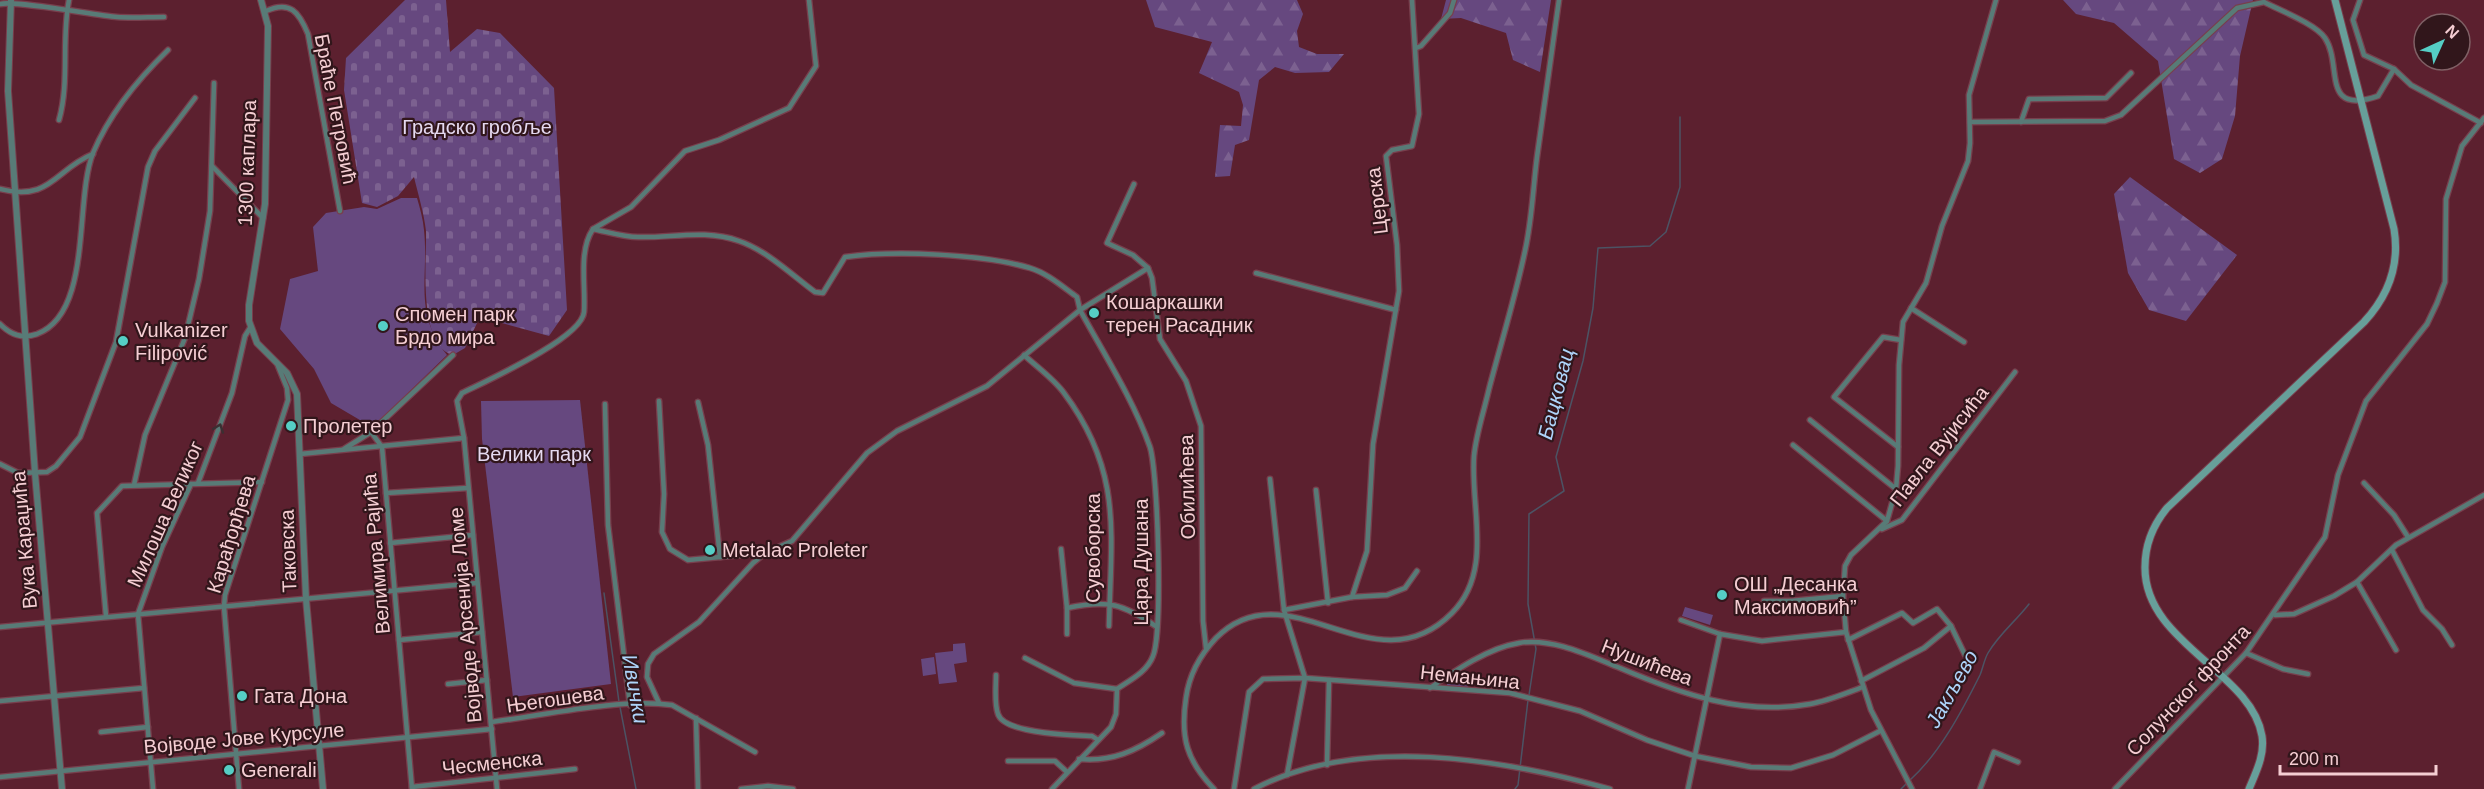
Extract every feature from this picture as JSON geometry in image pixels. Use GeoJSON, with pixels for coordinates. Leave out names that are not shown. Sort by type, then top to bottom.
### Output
{"type":"FeatureCollection","features":[{"type":"Feature","properties":{"kind":"main road"},"geometry":{"type":"LineString","coordinates":[[2249,789],[2262,754],[2262,736],[2253,711],[2164,621],[2155,607],[2146,581],[2147,546],[2156,523],[2173,502],[2364,322],[2385,296],[2394,268],[2395,237],[2335,0]]}},
{"type":"Feature","properties":{"kind":"street"},"geometry":{"type":"LineString","coordinates":[[0,4],[11,0],[67,11],[120,17],[164,17]]}},
{"type":"Feature","properties":{"kind":"street","name":"Вука Караџића"},"geometry":{"type":"LineString","coordinates":[[11,0],[8,91],[35,473],[62,789]]}},
{"type":"Feature","properties":{"kind":"street"},"geometry":{"type":"LineString","coordinates":[[58,120],[63,103],[64,34],[69,0]]}},
{"type":"Feature","properties":{"kind":"street","name":"1300 каплара"},"geometry":{"type":"LineString","coordinates":[[250,328],[249,305],[264,218],[268,32],[266,11],[261,0]]}},
{"type":"Feature","properties":{"kind":"street"},"geometry":{"type":"LineString","coordinates":[[593,229],[625,212],[685,151],[719,140],[789,108],[816,66],[809,0]]}},
{"type":"Feature","properties":{"kind":"street","name":"Церска"},"geometry":{"type":"LineString","coordinates":[[1352,597],[1367,550],[1373,444],[1396,310],[1399,273],[1386,156],[1392,150],[1412,146],[1415,141],[1419,114],[1412,0]]}},
{"type":"Feature","properties":{"kind":"street"},"geometry":{"type":"LineString","coordinates":[[1416,48],[1450,13],[1455,0]]}},
{"type":"Feature","properties":{"kind":"street"},"geometry":{"type":"LineString","coordinates":[[1284,612],[1360,638],[1396,641],[1411,637],[1443,621],[1453,612],[1469,589],[1476,561],[1477,545],[1474,452],[1525,250],[1559,0]]}},
{"type":"Feature","properties":{"kind":"street"},"geometry":{"type":"LineString","coordinates":[[1910,787],[1897,757],[1880,731],[1848,640],[1843,596],[1845,566],[1851,555],[1887,521],[1896,489],[1903,322],[1926,283],[1942,226],[1968,161],[1969,95],[1996,0]]}},
{"type":"Feature","properties":{"kind":"street","name":"Солунског фронта"},"geometry":{"type":"LineString","coordinates":[[2115,789],[2223,679],[2275,615],[2325,537],[2338,475],[2366,401],[2427,324],[2445,282],[2446,200],[2462,146],[2482,120],[2411,85],[2394,69],[2364,55],[2353,20],[2360,0]]}},
{"type":"Feature","properties":{"kind":"street"},"geometry":{"type":"LineString","coordinates":[[1970,122],[2104,121],[2121,115],[2237,8],[2264,2],[2319,31],[2326,39],[2340,93],[2351,100],[2361,101],[2378,96],[2394,69]]}},
{"type":"Feature","properties":{"kind":"street","name":"Браће Петровић"},"geometry":{"type":"LineString","coordinates":[[266,11],[284,3],[300,18],[310,40],[340,211]]}},
{"type":"Feature","properties":{"kind":"street"},"geometry":{"type":"LineString","coordinates":[[0,324],[16,336],[26,337],[53,325],[64,310],[74,281],[84,193],[93,154],[125,99],[168,50]]}},
{"type":"Feature","properties":{"kind":"street"},"geometry":{"type":"LineString","coordinates":[[2021,122],[2029,99],[2106,98],[2131,73]]}},
{"type":"Feature","properties":{"kind":"street"},"geometry":{"type":"LineString","coordinates":[[134,485],[145,435],[187,328],[199,279],[210,211],[214,83]]}},
{"type":"Feature","properties":{"kind":"street"},"geometry":{"type":"LineString","coordinates":[[0,464],[18,473],[47,472],[56,466],[80,436],[116,342],[148,167],[161,142],[195,98]]}},
{"type":"Feature","properties":{"kind":"street"},"geometry":{"type":"LineString","coordinates":[[0,189],[15,193],[37,190],[53,183],[93,154]]}},
{"type":"Feature","properties":{"kind":"street"},"geometry":{"type":"LineString","coordinates":[[212,166],[264,218]]}},
{"type":"Feature","properties":{"kind":"street"},"geometry":{"type":"LineString","coordinates":[[659,401],[664,494],[663,532],[665,540],[676,555],[688,560],[765,553],[792,541],[867,453],[897,431],[987,386],[1080,310],[1148,268],[1133,255],[1107,243],[1134,184]]}},
{"type":"Feature","properties":{"kind":"street","name":"Цара Душана"},"geometry":{"type":"LineString","coordinates":[[593,229],[637,237],[686,234],[718,236],[740,241],[757,249],[815,292],[823,293],[845,256],[888,255],[981,258],[1032,268],[1077,297],[1080,310],[1131,403],[1150,449],[1156,505],[1157,627],[1154,654],[1149,664],[1117,689]]}},
{"type":"Feature","properties":{"kind":"street","name":"Војводе Арсенија Ломе"},"geometry":{"type":"LineString","coordinates":[[497,789],[464,438],[457,401],[462,393],[519,366],[577,327],[584,316],[585,258],[593,229]]}},
{"type":"Feature","properties":{"kind":"street","name":"Обилићева"},"geometry":{"type":"LineString","coordinates":[[1148,268],[1152,278],[1160,339],[1186,381],[1201,426],[1203,621],[1206,648]]}},
{"type":"Feature","properties":{"kind":"street"},"geometry":{"type":"LineString","coordinates":[[1256,273],[1396,310]]}},
{"type":"Feature","properties":{"kind":"street"},"geometry":{"type":"LineString","coordinates":[[1911,308],[1964,342]]}},
{"type":"Feature","properties":{"kind":"street","name":"Таковска"},"geometry":{"type":"LineString","coordinates":[[250,328],[256,342],[290,377],[296,389],[306,599],[323,789]]}},
{"type":"Feature","properties":{"kind":"street","name":"Милоша Великог"},"geometry":{"type":"LineString","coordinates":[[153,789],[138,614],[162,547],[191,484],[198,483],[232,393],[245,336],[250,328]]}},
{"type":"Feature","properties":{"kind":"street"},"geometry":{"type":"LineString","coordinates":[[1898,447],[1834,397],[1883,338],[1901,340]]}},
{"type":"Feature","properties":{"kind":"street"},"geometry":{"type":"LineString","coordinates":[[342,451],[371,432],[453,355]]}},
{"type":"Feature","properties":{"kind":"street","name":"Сувоборска"},"geometry":{"type":"LineString","coordinates":[[1024,355],[1063,391],[1093,440],[1101,459],[1108,485],[1111,512],[1109,626]]}},
{"type":"Feature","properties":{"kind":"street","name":"Карађорђева"},"geometry":{"type":"LineString","coordinates":[[239,789],[224,607],[225,595],[288,400],[287,388],[277,364]]}},
{"type":"Feature","properties":{"kind":"street","name":"Павла Вујисића"},"geometry":{"type":"LineString","coordinates":[[1880,530],[1902,520],[2015,372]]}},
{"type":"Feature","properties":{"kind":"street"},"geometry":{"type":"LineString","coordinates":[[699,402],[708,445],[720,557]]}},
{"type":"Feature","properties":{"kind":"street"},"geometry":{"type":"LineString","coordinates":[[605,405],[608,525],[627,705]]}},
{"type":"Feature","properties":{"kind":"street"},"geometry":{"type":"LineString","coordinates":[[1810,420],[1896,489]]}},
{"type":"Feature","properties":{"kind":"street","name":"Велимира Рајића"},"geometry":{"type":"LineString","coordinates":[[371,432],[382,447],[412,788]]}},
{"type":"Feature","properties":{"kind":"street"},"geometry":{"type":"LineString","coordinates":[[300,454],[464,438]]}},
{"type":"Feature","properties":{"kind":"street"},"geometry":{"type":"LineString","coordinates":[[1793,446],[1887,521]]}},
{"type":"Feature","properties":{"kind":"street"},"geometry":{"type":"LineString","coordinates":[[1270,479],[1284,612],[1305,678],[1287,775]]}},
{"type":"Feature","properties":{"kind":"street"},"geometry":{"type":"LineString","coordinates":[[198,483],[262,482]]}},
{"type":"Feature","properties":{"kind":"street"},"geometry":{"type":"LineString","coordinates":[[2364,483],[2394,515],[2409,537]]}},
{"type":"Feature","properties":{"kind":"street"},"geometry":{"type":"LineString","coordinates":[[106,616],[97,513],[122,486],[191,484]]}},
{"type":"Feature","properties":{"kind":"street"},"geometry":{"type":"LineString","coordinates":[[386,493],[468,488]]}},
{"type":"Feature","properties":{"kind":"street"},"geometry":{"type":"LineString","coordinates":[[1316,490],[1328,603]]}},
{"type":"Feature","properties":{"kind":"street"},"geometry":{"type":"LineString","coordinates":[[2275,615],[2294,614],[2357,582],[2409,537],[2484,495]]}},
{"type":"Feature","properties":{"kind":"street"},"geometry":{"type":"LineString","coordinates":[[390,543],[473,535]]}},
{"type":"Feature","properties":{"kind":"street"},"geometry":{"type":"LineString","coordinates":[[1061,549],[1067,608],[1066,634]]}},
{"type":"Feature","properties":{"kind":"street"},"geometry":{"type":"LineString","coordinates":[[2392,550],[2423,610],[2442,629],[2452,645]]}},
{"type":"Feature","properties":{"kind":"street"},"geometry":{"type":"LineString","coordinates":[[659,703],[646,677],[648,664],[654,654],[699,622],[765,553]]}},
{"type":"Feature","properties":{"kind":"street"},"geometry":{"type":"LineString","coordinates":[[1214,789],[1197,771],[1189,758],[1184,725],[1185,700],[1189,681],[1206,648],[1236,624],[1254,616],[1352,597],[1387,595],[1405,588],[1417,572]]}},
{"type":"Feature","properties":{"kind":"street"},"geometry":{"type":"LineString","coordinates":[[2357,582],[2396,650]]}},
{"type":"Feature","properties":{"kind":"street"},"geometry":{"type":"LineString","coordinates":[[0,627],[477,583]]}},
{"type":"Feature","properties":{"kind":"street"},"geometry":{"type":"LineString","coordinates":[[1764,601],[1791,602],[1843,596]]}},
{"type":"Feature","properties":{"kind":"street"},"geometry":{"type":"LineString","coordinates":[[1067,608],[1092,603],[1109,603],[1136,613],[1157,627]]}},
{"type":"Feature","properties":{"kind":"street"},"geometry":{"type":"LineString","coordinates":[[1848,640],[1902,613],[1913,622],[1937,609],[1951,626],[1965,655]]}},
{"type":"Feature","properties":{"kind":"street"},"geometry":{"type":"LineString","coordinates":[[1681,620],[1720,634],[1762,641],[1846,632]]}},
{"type":"Feature","properties":{"kind":"street","name":"Нушићева"},"geometry":{"type":"LineString","coordinates":[[1430,688],[1490,653],[1512,645],[1539,642],[1595,659],[1661,686],[1708,700],[1760,709],[1812,704],[1862,684],[1924,648],[1951,626]]}},
{"type":"Feature","properties":{"kind":"street"},"geometry":{"type":"LineString","coordinates":[[399,640],[482,632]]}},
{"type":"Feature","properties":{"kind":"street"},"geometry":{"type":"LineString","coordinates":[[1688,789],[1720,634]]}},
{"type":"Feature","properties":{"kind":"street"},"geometry":{"type":"LineString","coordinates":[[2246,653],[2283,669],[2308,674]]}},
{"type":"Feature","properties":{"kind":"street"},"geometry":{"type":"LineString","coordinates":[[1025,658],[1074,683],[1117,689],[1118,702],[1114,722],[1052,789]]}},
{"type":"Feature","properties":{"kind":"street"},"geometry":{"type":"LineString","coordinates":[[996,675],[998,714],[1003,721],[1027,729],[1092,736],[1098,740]]}},
{"type":"Feature","properties":{"kind":"street","name":"Немањина"},"geometry":{"type":"LineString","coordinates":[[1234,789],[1249,692],[1263,679],[1305,678],[1510,693],[1580,711],[1647,740],[1695,756],[1751,767],[1791,768],[1833,755],[1880,731]]}},
{"type":"Feature","properties":{"kind":"street"},"geometry":{"type":"LineString","coordinates":[[448,684],[487,680]]}},
{"type":"Feature","properties":{"kind":"street"},"geometry":{"type":"LineString","coordinates":[[1327,765],[1329,680]]}},
{"type":"Feature","properties":{"kind":"street"},"geometry":{"type":"LineString","coordinates":[[0,701],[144,688]]}},
{"type":"Feature","properties":{"kind":"street","name":"Његошева"},"geometry":{"type":"LineString","coordinates":[[491,722],[616,706],[659,703],[672,705],[755,752]]}},
{"type":"Feature","properties":{"kind":"street"},"geometry":{"type":"LineString","coordinates":[[696,718],[698,789]]}},
{"type":"Feature","properties":{"kind":"street"},"geometry":{"type":"LineString","coordinates":[[101,732],[148,727]]}},
{"type":"Feature","properties":{"kind":"street","name":"Војводе Јове Курсуле"},"geometry":{"type":"LineString","coordinates":[[0,777],[492,729]]}},
{"type":"Feature","properties":{"kind":"street"},"geometry":{"type":"LineString","coordinates":[[1079,759],[1104,760],[1126,755],[1162,733]]}},
{"type":"Feature","properties":{"kind":"street"},"geometry":{"type":"LineString","coordinates":[[1980,789],[1994,752],[2018,762]]}},
{"type":"Feature","properties":{"kind":"street"},"geometry":{"type":"LineString","coordinates":[[1254,789],[1287,775],[1370,757],[1425,757],[1517,768],[1557,774],[1610,789]]}},
{"type":"Feature","properties":{"kind":"street"},"geometry":{"type":"LineString","coordinates":[[1008,761],[1055,761],[1067,772]]}},
{"type":"Feature","properties":{"kind":"street","name":"Чесменска"},"geometry":{"type":"LineString","coordinates":[[412,788],[575,769]]}},
{"type":"Feature","properties":{"kind":"street"},"geometry":{"type":"LineString","coordinates":[[741,789],[768,786],[793,789]]}},
{"type":"Feature","properties":{"kind":"green space","name":"Градско гробље"},"geometry":{"type":"Polygon","coordinates":[[[405,0],[446,0],[450,52],[477,29],[500,33],[554,88],[567,310],[549,336],[480,317],[465,348],[453,355],[442,348],[434,336],[429,319],[425,280],[426,231],[414,177],[398,196],[377,207],[362,203],[344,90],[346,58],[405,0]]]}},
{"type":"Feature","properties":{"kind":"green space"},"geometry":{"type":"Polygon","coordinates":[[[1146,0],[1297,0],[1303,14],[1297,31],[1299,47],[1317,54],[1344,54],[1329,72],[1295,73],[1275,67],[1259,80],[1249,140],[1235,145],[1230,176],[1215,177],[1220,125],[1241,126],[1243,105],[1239,92],[1199,73],[1212,42],[1155,27],[1146,0]]]}},
{"type":"Feature","properties":{"kind":"green space"},"geometry":{"type":"Polygon","coordinates":[[[1446,0],[1551,0],[1540,72],[1513,60],[1506,33],[1461,18],[1441,19],[1446,0]]]}},
{"type":"Feature","properties":{"kind":"green space"},"geometry":{"type":"Polygon","coordinates":[[[2063,0],[2253,0],[2240,56],[2235,116],[2222,159],[2200,173],[2174,159],[2158,61],[2114,23],[2076,14],[2063,0]]]}},
{"type":"Feature","properties":{"kind":"green space"},"geometry":{"type":"Polygon","coordinates":[[[2130,177],[2237,255],[2186,321],[2149,310],[2128,273],[2114,194],[2130,177]]]}},
{"type":"Feature","properties":{"kind":"green space","name":"Спомен парк Брдо мира"},"geometry":{"type":"Polygon","coordinates":[[[401,198],[417,198],[424,230],[426,310],[436,340],[447,355],[379,421],[365,423],[331,403],[314,369],[280,329],[290,279],[318,271],[313,227],[326,213],[364,207],[377,209],[401,198]]]}},
{"type":"Feature","properties":{"kind":"green space","name":"Велики парк"},"geometry":{"type":"Polygon","coordinates":[[[580,400],[611,684],[513,697],[482,439],[481,401],[580,400]]]}},
{"type":"Feature","properties":{"kind":"green space"},"geometry":{"type":"Polygon","coordinates":[[[1685,607],[1713,615],[1710,625],[1682,616],[1685,607]]]}},
{"type":"Feature","properties":{"kind":"green space"},"geometry":{"type":"Polygon","coordinates":[[[965,643],[967,662],[954,664],[957,682],[939,684],[935,653],[953,651],[953,644],[965,643]]]}},
{"type":"Feature","properties":{"kind":"green space"},"geometry":{"type":"Polygon","coordinates":[[[934,657],[936,674],[923,676],[921,659],[934,657]]]}},
{"type":"Feature","properties":{"kind":"green space"},"geometry":{"type":"Polygon","coordinates":[[[1464,673],[1468,687],[1447,686],[1447,683],[1464,673]]]}},
{"type":"Feature","properties":{"kind":"waterway","name":"Бацковац"},"geometry":{"type":"LineString","coordinates":[[1529,695],[1536,649],[1528,604],[1529,514],[1564,491],[1556,457],[1583,361],[1593,308],[1598,248],[1650,246],[1666,232],[1680,187],[1680,117]]}},
{"type":"Feature","properties":{"kind":"waterway","name":"Ивички"},"geometry":{"type":"LineString","coordinates":[[604,593],[619,702]]}},
{"type":"Feature","properties":{"kind":"waterway","name":"Јакљево"},"geometry":{"type":"LineString","coordinates":[[1910,780],[1931,757],[1958,717],[1992,646],[2029,604]]}},
{"type":"Feature","properties":{"kind":"waterway","name":"Бацковац"},"geometry":{"type":"LineString","coordinates":[[1515,789],[1518,785],[1528,700]]}},
{"type":"Feature","properties":{"kind":"waterway","name":"Ивички"},"geometry":{"type":"LineString","coordinates":[[620,707],[636,789]]}},
{"type":"Feature","properties":{"kind":"waterway","name":"Јакљево"},"geometry":{"type":"LineString","coordinates":[[1901,789],[1907,783]]}},
{"type":"Feature","properties":{"kind":"place","name":"Кошаркашки терен Расадник"},"geometry":{"type":"Point","coordinates":[1094,313]}},
{"type":"Feature","properties":{"kind":"place","name":"Спомен парк Брдо мира"},"geometry":{"type":"Point","coordinates":[383,326]}},
{"type":"Feature","properties":{"kind":"place","name":"Vulkanizer Filipović"},"geometry":{"type":"Point","coordinates":[123,341]}},
{"type":"Feature","properties":{"kind":"place","name":"Пролетер"},"geometry":{"type":"Point","coordinates":[291,426]}},
{"type":"Feature","properties":{"kind":"place","name":"Metalac Proleter"},"geometry":{"type":"Point","coordinates":[710,550]}},
{"type":"Feature","properties":{"kind":"place","name":"ОШ „Десанка Максимовић”"},"geometry":{"type":"Point","coordinates":[1722,595]}},
{"type":"Feature","properties":{"kind":"place","name":"Гата Дона"},"geometry":{"type":"Point","coordinates":[242,696]}},
{"type":"Feature","properties":{"kind":"place","name":"Generali"},"geometry":{"type":"Point","coordinates":[229,770]}}]}
